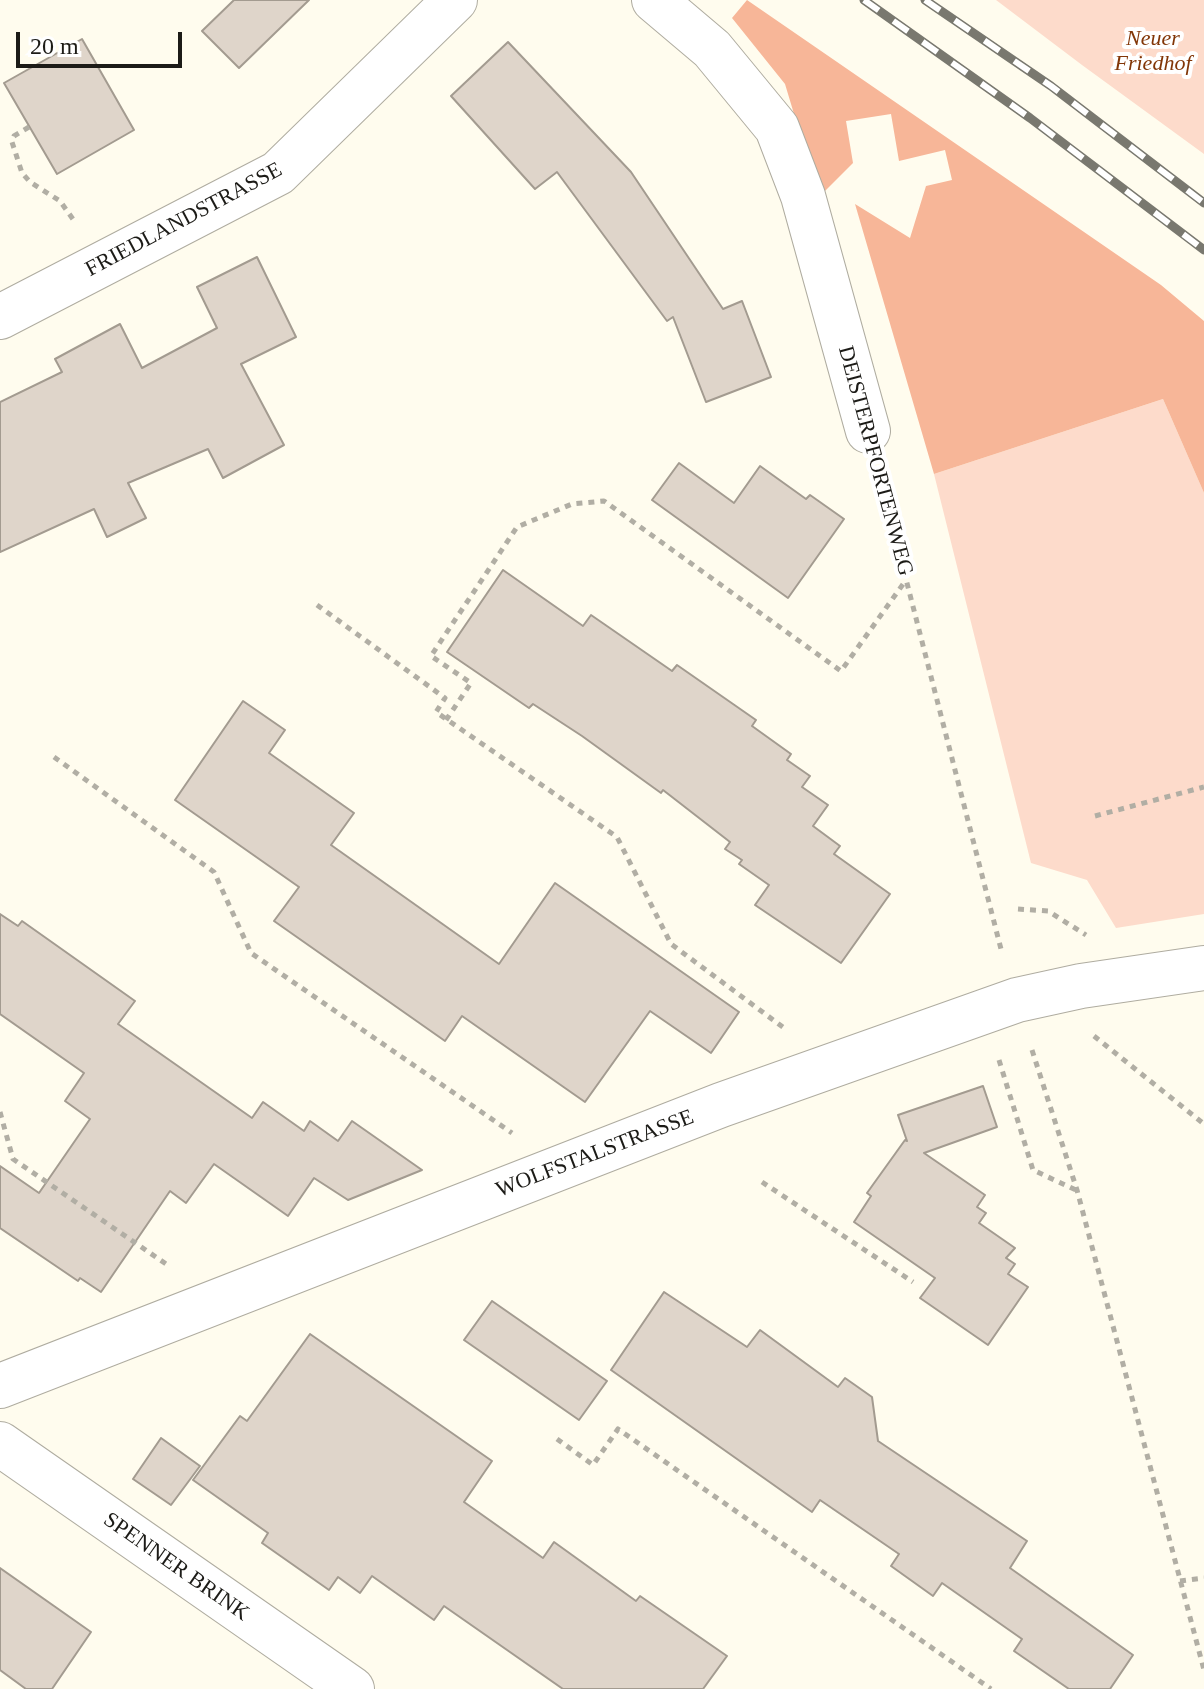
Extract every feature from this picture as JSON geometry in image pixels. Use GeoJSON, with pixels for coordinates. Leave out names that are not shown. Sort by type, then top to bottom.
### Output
{"type":"FeatureCollection","features":[{"type":"Feature","properties":{"kind":"street","name":"FRIEDLANDSTRASSE"},"geometry":{"type":"LineString","coordinates":[[0,317],[278,173],[455,0]]}},
{"type":"Feature","properties":{"kind":"street","name":"DEISTERPFORTENWEG"},"geometry":{"type":"LineString","coordinates":[[654,0],[712,49],[777,128],[803,196],[868,431]]}},
{"type":"Feature","properties":{"kind":"street","name":"WOLFSTALSTRASSE"},"geometry":{"type":"LineString","coordinates":[[0,1386],[721,1105],[1017,1000],[1081,986],[1204,968]]}},
{"type":"Feature","properties":{"kind":"street","name":"SPENNER BRINK"},"geometry":{"type":"LineString","coordinates":[[0,1444],[352,1689]]}},
{"type":"Feature","properties":{"kind":"path"},"geometry":{"type":"LineString","coordinates":[[29,127],[14,136],[12,142],[22,173],[68,208],[80,231]]}},
{"type":"Feature","properties":{"kind":"path","name":"DEISTERPFORTENWEG"},"geometry":{"type":"LineString","coordinates":[[868,431],[1003,955]]}},
{"type":"Feature","properties":{"kind":"path"},"geometry":{"type":"LineString","coordinates":[[446,720],[471,683],[431,656],[517,527],[572,504],[604,501],[841,671],[906,579]]}},
{"type":"Feature","properties":{"kind":"path"},"geometry":{"type":"LineString","coordinates":[[317,605],[445,698],[436,712],[446,720],[617,837],[671,944],[792,1034]]}},
{"type":"Feature","properties":{"kind":"path"},"geometry":{"type":"LineString","coordinates":[[54,757],[214,872],[251,953],[520,1138]]}},
{"type":"Feature","properties":{"kind":"path"},"geometry":{"type":"LineString","coordinates":[[1095,816],[1204,787]]}},
{"type":"Feature","properties":{"kind":"path"},"geometry":{"type":"LineString","coordinates":[[1018,909],[1048,911],[1090,939]]}},
{"type":"Feature","properties":{"kind":"path"},"geometry":{"type":"LineString","coordinates":[[1093,1035],[1204,1124]]}},
{"type":"Feature","properties":{"kind":"path"},"geometry":{"type":"LineString","coordinates":[[1031,1047],[1077,1190],[1204,1670]]}},
{"type":"Feature","properties":{"kind":"path"},"geometry":{"type":"LineString","coordinates":[[998,1056],[1033,1170],[1077,1190]]}},
{"type":"Feature","properties":{"kind":"path"},"geometry":{"type":"LineString","coordinates":[[0,1112],[13,1159],[177,1271]]}},
{"type":"Feature","properties":{"kind":"path"},"geometry":{"type":"LineString","coordinates":[[762,1182],[913,1282]]}},
{"type":"Feature","properties":{"kind":"path"},"geometry":{"type":"LineString","coordinates":[[557,1439],[593,1465],[618,1429],[990,1689]]}},
{"type":"Feature","properties":{"kind":"path"},"geometry":{"type":"LineString","coordinates":[[1180,1581],[1204,1578]]}},
{"type":"Feature","properties":{"kind":"green space","name":"Neuer Friedhof"},"geometry":{"type":"Polygon","coordinates":[[[996,0],[1204,0],[1204,154],[1082,65],[996,0]]]}},
{"type":"Feature","properties":{"kind":"green space"},"geometry":{"type":"Polygon","coordinates":[[[1163,399],[1204,493],[1204,914],[1116,928],[1087,880],[1031,863],[934,474],[1163,399]]]}},
{"type":"Feature","properties":{"kind":"shaded area"},"geometry":{"type":"Polygon","coordinates":[[[747,0],[1161,285],[1204,321],[1204,493],[1163,399],[934,474],[855,204],[910,238],[926,186],[952,180],[945,150],[899,161],[891,114],[846,121],[853,163],[819,197],[785,84],[732,18],[747,0]]]}},
{"type":"Feature","properties":{"kind":"building"},"geometry":{"type":"Polygon","coordinates":[[[234,0],[309,0],[239,68],[202,31],[234,0]]]}},
{"type":"Feature","properties":{"kind":"building"},"geometry":{"type":"Polygon","coordinates":[[[82,39],[134,130],[57,174],[4,83],[82,39]]]}},
{"type":"Feature","properties":{"kind":"building"},"geometry":{"type":"Polygon","coordinates":[[[508,42],[631,172],[723,309],[742,301],[771,377],[706,402],[673,317],[667,321],[557,172],[535,189],[451,96],[508,42]]]}},
{"type":"Feature","properties":{"kind":"building"},"geometry":{"type":"Polygon","coordinates":[[[257,257],[296,337],[241,364],[284,445],[223,478],[208,449],[128,483],[146,518],[107,537],[94,509],[0,552],[0,402],[62,372],[55,359],[120,324],[142,368],[217,328],[197,287],[257,257]]]}},
{"type":"Feature","properties":{"kind":"building"},"geometry":{"type":"Polygon","coordinates":[[[679,463],[734,503],[760,466],[806,499],[810,495],[844,519],[788,598],[652,500],[679,463]]]}},
{"type":"Feature","properties":{"kind":"building"},"geometry":{"type":"Polygon","coordinates":[[[503,570],[583,626],[591,615],[672,671],[677,665],[756,720],[752,726],[791,754],[787,760],[810,776],[802,787],[828,805],[813,826],[840,846],[834,854],[890,894],[841,963],[755,905],[769,885],[739,864],[742,860],[725,849],[730,842],[663,790],[661,793],[582,736],[533,704],[529,708],[447,652],[503,570]]]}},
{"type":"Feature","properties":{"kind":"building"},"geometry":{"type":"Polygon","coordinates":[[[243,701],[285,730],[269,753],[354,813],[331,845],[499,964],[555,883],[739,1012],[711,1053],[650,1011],[585,1102],[462,1016],[445,1041],[274,921],[299,887],[175,800],[243,701]]]}},
{"type":"Feature","properties":{"kind":"building"},"geometry":{"type":"Polygon","coordinates":[[[0,914],[18,926],[22,921],[135,1001],[118,1024],[252,1118],[263,1102],[304,1131],[310,1121],[338,1141],[352,1121],[422,1170],[348,1200],[314,1178],[288,1216],[214,1164],[186,1203],[170,1191],[101,1292],[80,1278],[78,1281],[0,1228],[0,1166],[39,1193],[90,1119],[65,1101],[84,1073],[0,1014],[0,914]]]}},
{"type":"Feature","properties":{"kind":"building"},"geometry":{"type":"Polygon","coordinates":[[[983,1086],[997,1127],[924,1153],[985,1195],[977,1207],[986,1213],[979,1223],[1015,1248],[1006,1258],[1015,1264],[1008,1274],[1028,1287],[988,1345],[920,1298],[935,1278],[854,1222],[871,1196],[867,1193],[907,1141],[898,1115],[983,1086]]]}},
{"type":"Feature","properties":{"kind":"building"},"geometry":{"type":"Polygon","coordinates":[[[664,1292],[747,1347],[760,1330],[838,1387],[845,1378],[872,1397],[878,1441],[1027,1541],[1010,1568],[1133,1655],[1110,1689],[1069,1689],[1014,1651],[1022,1639],[942,1583],[933,1596],[891,1566],[899,1554],[820,1500],[812,1512],[611,1370],[664,1292]]]}},
{"type":"Feature","properties":{"kind":"building"},"geometry":{"type":"Polygon","coordinates":[[[492,1301],[607,1381],[579,1420],[464,1340],[492,1301]]]}},
{"type":"Feature","properties":{"kind":"building"},"geometry":{"type":"Polygon","coordinates":[[[310,1334],[492,1461],[464,1502],[543,1558],[554,1542],[636,1601],[640,1596],[727,1656],[703,1689],[563,1689],[444,1606],[434,1620],[372,1576],[360,1593],[338,1577],[329,1590],[262,1543],[268,1533],[193,1480],[240,1416],[247,1421],[310,1334]]]}},
{"type":"Feature","properties":{"kind":"building"},"geometry":{"type":"Polygon","coordinates":[[[161,1438],[200,1466],[171,1505],[133,1479],[161,1438]]]}},
{"type":"Feature","properties":{"kind":"building"},"geometry":{"type":"Polygon","coordinates":[[[0,1568],[91,1632],[52,1689],[26,1689],[0,1670],[0,1568]]]}},
{"type":"Feature","properties":{"kind":"railway"},"geometry":{"type":"LineString","coordinates":[[864,0],[1030,118],[1204,250]]}},
{"type":"Feature","properties":{"kind":"railway"},"geometry":{"type":"LineString","coordinates":[[925,0],[1051,86],[1204,203]]}}]}
